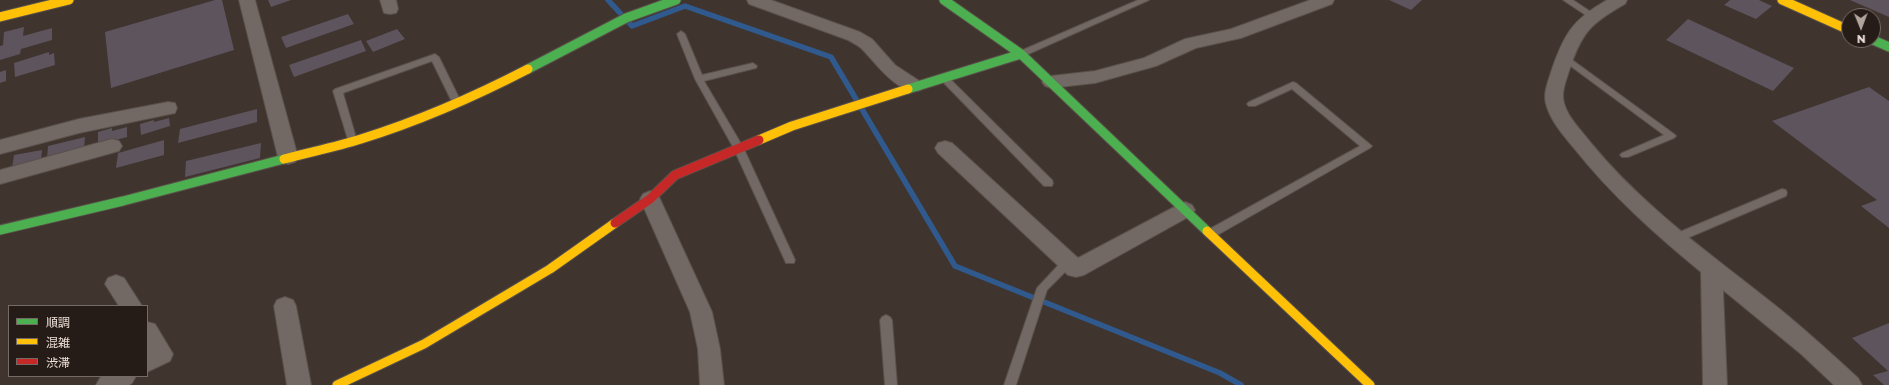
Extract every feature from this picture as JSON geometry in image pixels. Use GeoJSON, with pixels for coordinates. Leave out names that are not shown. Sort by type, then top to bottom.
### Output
{"type":"FeatureCollection","features":[{"type":"Feature","properties":{"kind":"main road"},"geometry":{"type":"LineString","coordinates":[[0,18],[69,0]]}},
{"type":"Feature","properties":{"kind":"main road"},"geometry":{"type":"LineString","coordinates":[[0,230],[123,201],[352,141],[425,116],[499,84],[626,18],[676,0]]}},
{"type":"Feature","properties":{"kind":"main road"},"geometry":{"type":"LineString","coordinates":[[944,0],[1021,54],[1370,385]]}},
{"type":"Feature","properties":{"kind":"main road"},"geometry":{"type":"LineString","coordinates":[[1782,0],[1841,26]]}},
{"type":"Feature","properties":{"kind":"main road"},"geometry":{"type":"LineString","coordinates":[[337,385],[424,344],[550,269],[650,199],[675,175],[738,147],[792,126],[915,86],[1021,54]]}},
{"type":"Feature","properties":{"kind":"street"},"geometry":{"type":"LineString","coordinates":[[248,0],[288,157]]}},
{"type":"Feature","properties":{"kind":"street"},"geometry":{"type":"LineString","coordinates":[[755,0],[854,36],[866,43],[889,69],[915,86]]}},
{"type":"Feature","properties":{"kind":"street"},"geometry":{"type":"LineString","coordinates":[[1051,82],[1095,76],[1150,62],[1191,43],[1235,34],[1326,0]]}},
{"type":"Feature","properties":{"kind":"street"},"geometry":{"type":"LineString","coordinates":[[1619,0],[1592,16],[1574,34],[1564,57],[1556,83],[1554,99],[1558,112],[1589,154],[1629,197],[1674,239],[1803,342],[1850,385]]}},
{"type":"Feature","properties":{"kind":"street"},"geometry":{"type":"LineString","coordinates":[[0,147],[79,126],[168,108]]}},
{"type":"Feature","properties":{"kind":"street"},"geometry":{"type":"LineString","coordinates":[[0,177],[112,146]]}},
{"type":"Feature","properties":{"kind":"street"},"geometry":{"type":"LineString","coordinates":[[945,148],[1076,269],[1185,210]]}},
{"type":"Feature","properties":{"kind":"street"},"geometry":{"type":"LineString","coordinates":[[650,199],[702,312],[709,349],[712,385]]}},
{"type":"Feature","properties":{"kind":"street"},"geometry":{"type":"LineString","coordinates":[[1712,270],[1715,385]]}},
{"type":"Feature","properties":{"kind":"street"},"geometry":{"type":"LineString","coordinates":[[116,284],[130,305]]}},
{"type":"Feature","properties":{"kind":"street"},"geometry":{"type":"LineString","coordinates":[[285,306],[299,385]]}},
{"type":"Feature","properties":{"kind":"street"},"geometry":{"type":"LineString","coordinates":[[148,333],[162,354],[148,361]]}},
{"type":"Feature","properties":{"kind":"street"},"geometry":{"type":"LineString","coordinates":[[108,385],[122,377]]}},
{"type":"Feature","properties":{"kind":"lane"},"geometry":{"type":"LineString","coordinates":[[1021,54],[1145,0]]}},
{"type":"Feature","properties":{"kind":"lane"},"geometry":{"type":"LineString","coordinates":[[1567,0],[1592,16]]}},
{"type":"Feature","properties":{"kind":"lane"},"geometry":{"type":"LineString","coordinates":[[681,34],[700,79],[738,147],[790,260]]}},
{"type":"Feature","properties":{"kind":"lane"},"geometry":{"type":"LineString","coordinates":[[352,141],[338,91],[436,57],[456,102]]}},
{"type":"Feature","properties":{"kind":"lane"},"geometry":{"type":"LineString","coordinates":[[1564,57],[1671,136],[1625,155]]}},
{"type":"Feature","properties":{"kind":"lane"},"geometry":{"type":"LineString","coordinates":[[700,79],[753,66]]}},
{"type":"Feature","properties":{"kind":"lane"},"geometry":{"type":"LineString","coordinates":[[944,78],[1048,183]]}},
{"type":"Feature","properties":{"kind":"lane"},"geometry":{"type":"LineString","coordinates":[[1210,234],[1367,146],[1293,85],[1252,104]]}},
{"type":"Feature","properties":{"kind":"lane"},"geometry":{"type":"LineString","coordinates":[[1674,239],[1782,193]]}},
{"type":"Feature","properties":{"kind":"lane"},"geometry":{"type":"LineString","coordinates":[[1010,385],[1042,288],[1068,262]]}},
{"type":"Feature","properties":{"kind":"lane"},"geometry":{"type":"LineString","coordinates":[[886,320],[892,385]]}},
{"type":"Feature","properties":{"kind":"building"},"geometry":{"type":"Polygon","coordinates":[[[215,0],[222,0],[234,50],[111,88],[105,32],[215,0]]]}},
{"type":"Feature","properties":{"kind":"building"},"geometry":{"type":"Polygon","coordinates":[[[268,0],[291,0],[271,7],[268,0]]]}},
{"type":"Feature","properties":{"kind":"building"},"geometry":{"type":"Polygon","coordinates":[[[1389,0],[1422,0],[1411,10],[1389,0]]]}},
{"type":"Feature","properties":{"kind":"building"},"geometry":{"type":"Polygon","coordinates":[[[1730,0],[1759,0],[1772,6],[1756,19],[1724,5],[1730,0]]]}},
{"type":"Feature","properties":{"kind":"building"},"geometry":{"type":"Polygon","coordinates":[[[1850,0],[1889,0],[1889,17],[1881,14],[1881,8],[1868,8],[1850,0]]]}},
{"type":"Feature","properties":{"kind":"building"},"geometry":{"type":"Polygon","coordinates":[[[348,14],[354,24],[286,48],[281,37],[348,14]]]}},
{"type":"Feature","properties":{"kind":"building"},"geometry":{"type":"Polygon","coordinates":[[[1688,19],[1794,68],[1773,91],[1666,40],[1688,19]]]}},
{"type":"Feature","properties":{"kind":"building"},"geometry":{"type":"Polygon","coordinates":[[[24,27],[23,36],[52,28],[52,40],[21,49],[20,54],[0,60],[0,46],[3,45],[4,32],[24,27]]]}},
{"type":"Feature","properties":{"kind":"building"},"geometry":{"type":"Polygon","coordinates":[[[397,29],[405,39],[373,52],[366,41],[397,29]]]}},
{"type":"Feature","properties":{"kind":"building"},"geometry":{"type":"Polygon","coordinates":[[[361,40],[366,51],[294,77],[289,65],[361,40]]]}},
{"type":"Feature","properties":{"kind":"building"},"geometry":{"type":"Polygon","coordinates":[[[49,52],[49,55],[54,53],[55,65],[15,77],[14,63],[49,52]]]}},
{"type":"Feature","properties":{"kind":"building"},"geometry":{"type":"Polygon","coordinates":[[[6,70],[6,81],[0,83],[0,72],[6,70]]]}},
{"type":"Feature","properties":{"kind":"building"},"geometry":{"type":"Polygon","coordinates":[[[1869,87],[1889,101],[1889,228],[1861,206],[1877,200],[1772,121],[1869,87]]]}},
{"type":"Feature","properties":{"kind":"building"},"geometry":{"type":"Polygon","coordinates":[[[257,109],[257,122],[178,143],[180,129],[257,109]]]}},
{"type":"Feature","properties":{"kind":"building"},"geometry":{"type":"Polygon","coordinates":[[[169,118],[170,126],[141,135],[140,124],[169,118]]]}},
{"type":"Feature","properties":{"kind":"building"},"geometry":{"type":"Polygon","coordinates":[[[127,127],[127,137],[98,145],[98,132],[112,128],[112,131],[127,127]]]}},
{"type":"Feature","properties":{"kind":"building"},"geometry":{"type":"Polygon","coordinates":[[[85,137],[84,149],[47,159],[48,146],[85,137]]]}},
{"type":"Feature","properties":{"kind":"building"},"geometry":{"type":"Polygon","coordinates":[[[164,140],[164,155],[116,168],[118,153],[164,140]]]}},
{"type":"Feature","properties":{"kind":"building"},"geometry":{"type":"Polygon","coordinates":[[[261,143],[260,158],[185,177],[186,161],[261,143]]]}},
{"type":"Feature","properties":{"kind":"building"},"geometry":{"type":"Polygon","coordinates":[[[42,150],[41,161],[12,168],[14,155],[42,150]]]}},
{"type":"Feature","properties":{"kind":"building"},"geometry":{"type":"Polygon","coordinates":[[[1889,323],[1889,385],[1884,385],[1873,375],[1888,371],[1852,338],[1889,323]]]}},
{"type":"Feature","properties":{"kind":"waterway"},"geometry":{"type":"LineString","coordinates":[[608,0],[632,26],[685,6],[831,57],[955,266],[1220,373],[1241,385]]}},
{"type":"Feature","properties":{"kind":"traffic: fast"},"geometry":{"type":"LineString","coordinates":[[528,69],[626,18],[676,0]]}},
{"type":"Feature","properties":{"kind":"traffic: fast"},"geometry":{"type":"LineString","coordinates":[[944,0],[1021,54],[1207,231]]}},
{"type":"Feature","properties":{"kind":"traffic: fast"},"geometry":{"type":"LineString","coordinates":[[1881,44],[1889,47]]}},
{"type":"Feature","properties":{"kind":"traffic: fast"},"geometry":{"type":"LineString","coordinates":[[908,89],[1021,54]]}},
{"type":"Feature","properties":{"kind":"traffic: fast"},"geometry":{"type":"LineString","coordinates":[[0,230],[123,201],[284,159]]}},
{"type":"Feature","properties":{"kind":"traffic: slow"},"geometry":{"type":"LineString","coordinates":[[0,17],[69,0]]}},
{"type":"Feature","properties":{"kind":"traffic: slow"},"geometry":{"type":"LineString","coordinates":[[1782,0],[1841,26]]}},
{"type":"Feature","properties":{"kind":"traffic: slow"},"geometry":{"type":"LineString","coordinates":[[284,159],[352,142],[404,124],[467,99],[528,69]]}},
{"type":"Feature","properties":{"kind":"traffic: slow"},"geometry":{"type":"LineString","coordinates":[[759,140],[792,126],[908,89]]}},
{"type":"Feature","properties":{"kind":"traffic: slow"},"geometry":{"type":"LineString","coordinates":[[337,385],[424,344],[550,269],[615,223]]}},
{"type":"Feature","properties":{"kind":"traffic: slow"},"geometry":{"type":"LineString","coordinates":[[1207,231],[1370,385]]}},
{"type":"Feature","properties":{"kind":"traffic: jam"},"geometry":{"type":"LineString","coordinates":[[615,223],[650,199],[675,175],[759,140]]}}]}
